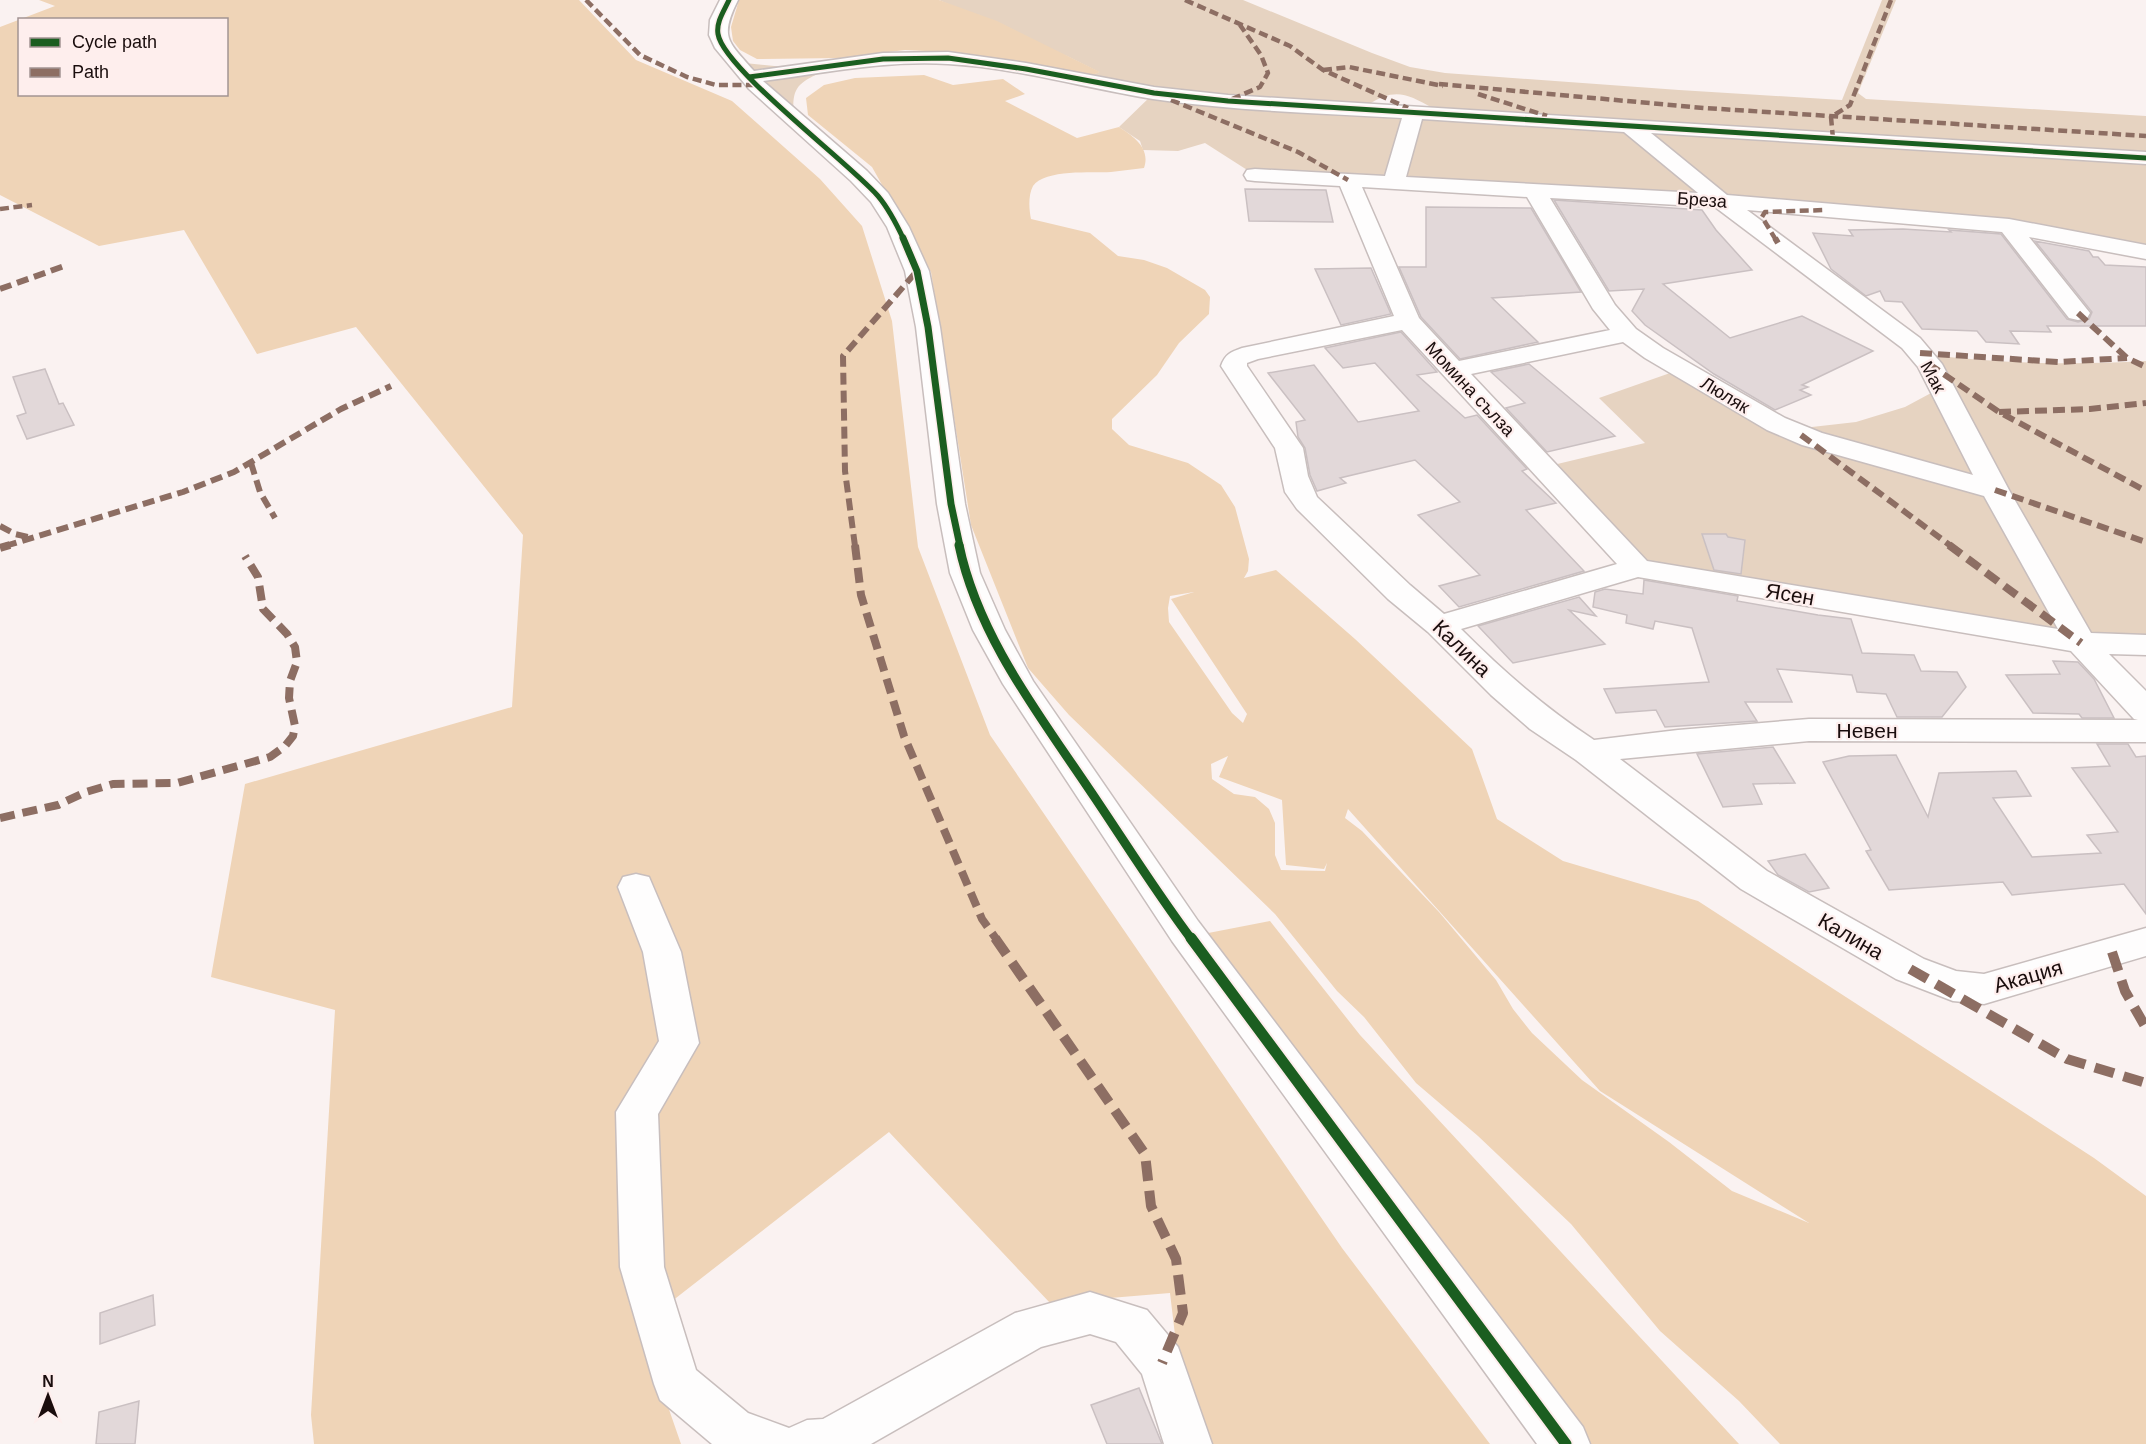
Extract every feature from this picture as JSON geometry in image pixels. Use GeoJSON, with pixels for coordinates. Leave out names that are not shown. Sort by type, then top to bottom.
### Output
{"type":"FeatureCollection","features":[{"type":"Feature","properties":{"kind":"street"},"geometry":{"type":"LineString","coordinates":[[729,0],[719,20],[718,35],[735,62],[880,198],[898,228],[917,271],[928,327],[951,504],[965,573],[989,630],[1019,684],[1192,941],[1566,1444]]}},
{"type":"Feature","properties":{"kind":"street"},"geometry":{"type":"LineString","coordinates":[[749,77],[915,57],[948,58],[1026,69],[1099,84],[1178,96],[2146,158]]}},
{"type":"Feature","properties":{"kind":"street"},"geometry":{"type":"LineString","coordinates":[[735,62],[787,68],[852,64]]}},
{"type":"Feature","properties":{"kind":"street"},"geometry":{"type":"LineString","coordinates":[[794,117],[792,98],[795,89],[824,71],[852,64]]}},
{"type":"Feature","properties":{"kind":"street"},"geometry":{"type":"LineString","coordinates":[[1394,182],[1414,111]]}},
{"type":"Feature","properties":{"kind":"street","name":"Мак"},"geometry":{"type":"LineString","coordinates":[[1628,125],[1721,201],[1911,343],[1929,364],[1995,490],[2081,642],[2146,711]]}},
{"type":"Feature","properties":{"kind":"street","name":"Бреза"},"geometry":{"type":"LineString","coordinates":[[1255,175],[1721,201],[2009,226],[2146,252]]}},
{"type":"Feature","properties":{"kind":"street","name":"Момина сълза"},"geometry":{"type":"LineString","coordinates":[[1348,180],[1408,321],[1637,568]]}},
{"type":"Feature","properties":{"kind":"street","name":"Люляк"},"geometry":{"type":"LineString","coordinates":[[1534,190],[1605,309],[1627,334],[1654,353],[1776,424],[1812,439],[1995,490]]}},
{"type":"Feature","properties":{"kind":"street"},"geometry":{"type":"LineString","coordinates":[[2009,226],[2078,313]]}},
{"type":"Feature","properties":{"kind":"street","name":"Калина"},"geometry":{"type":"LineString","coordinates":[[1408,321],[1251,353],[1236,359],[1234,366],[1289,448],[1294,476],[1307,503],[1399,592],[1440,625],[1502,688],[1542,721],[1588,752],[1754,880],[1910,969]]}},
{"type":"Feature","properties":{"kind":"street"},"geometry":{"type":"LineString","coordinates":[[1452,370],[1627,334]]}},
{"type":"Feature","properties":{"kind":"street","name":"Ясен"},"geometry":{"type":"LineString","coordinates":[[1440,625],[1637,568],[2081,642],[2146,645]]}},
{"type":"Feature","properties":{"kind":"street","name":"Невен"},"geometry":{"type":"LineString","coordinates":[[1588,752],[1678,741],[1809,730],[2146,731]]}},
{"type":"Feature","properties":{"kind":"street"},"geometry":{"type":"LineString","coordinates":[[636,887],[662,952],[679,1042],[637,1112],[642,1267],[677,1384],[734,1432],[772,1444]]}},
{"type":"Feature","properties":{"kind":"street","name":"Акация"},"geometry":{"type":"LineString","coordinates":[[1910,969],[1953,986],[1984,989],[2146,942]]}},
{"type":"Feature","properties":{"kind":"street"},"geometry":{"type":"LineString","coordinates":[[807,1444],[828,1442],[1031,1328],[1090,1313],[1131,1325],[1162,1363],[1188,1444]]}},
{"type":"Feature","properties":{"kind":"shaded area"},"geometry":{"type":"Polygon","coordinates":[[[39,0],[579,0],[636,60],[732,101],[820,179],[862,226],[892,321],[918,547],[990,735],[1342,1248],[1490,1444],[1188,1444],[1170,1293],[1050,1303],[889,1132],[640,1326],[681,1444],[314,1444],[311,1415],[335,1010],[211,977],[245,784],[512,707],[523,535],[356,327],[257,354],[184,230],[99,246],[0,195],[0,27],[18,20],[18,96],[228,96],[228,18],[24,18],[55,6],[39,0]]]}},
{"type":"Feature","properties":{"kind":"shaded area"},"geometry":{"type":"Polygon","coordinates":[[[739,0],[939,0],[997,21],[1100,72],[1090,76],[946,52],[905,50],[840,58],[757,59],[740,50],[733,41],[731,27],[739,0]]]}},
{"type":"Feature","properties":{"kind":"shaded area"},"geometry":{"type":"Polygon","coordinates":[[[939,0],[1243,0],[1410,67],[1445,73],[1842,100],[1882,0],[1896,0],[1858,93],[1866,99],[2146,116],[2146,154],[1433,108],[1401,94],[1377,99],[1368,105],[1141,88],[1090,76],[1099,72],[939,0]]]}},
{"type":"Feature","properties":{"kind":"shaded area"},"geometry":{"type":"Polygon","coordinates":[[[735,62],[824,71],[798,87],[794,99],[794,117],[735,62]]]}},
{"type":"Feature","properties":{"kind":"shaded area"},"geometry":{"type":"Polygon","coordinates":[[[924,75],[953,85],[1003,79],[1025,94],[1005,101],[1077,138],[1119,127],[1139,143],[1145,154],[1144,168],[1058,174],[1048,177],[1033,186],[1029,207],[1031,219],[1090,233],[1118,256],[1144,260],[1167,268],[1205,290],[1210,297],[1209,314],[1179,343],[1157,375],[1112,419],[1112,429],[1129,445],[1188,463],[1221,485],[1235,507],[1249,559],[1248,571],[1244,578],[1276,570],[1355,639],[1472,749],[1497,819],[1563,861],[1698,901],[2094,1158],[2146,1196],[2146,1444],[1780,1444],[1739,1401],[1660,1331],[1571,1224],[1478,1136],[1416,1083],[1364,1017],[1337,991],[1275,914],[1069,715],[1028,668],[971,525],[931,272],[872,167],[808,115],[806,98],[824,85],[855,78],[924,75]],[[1194,592],[1170,596],[1169,622],[1232,713],[1243,723],[1247,714],[1171,599],[1194,592]],[[1228,756],[1211,764],[1212,779],[1234,794],[1255,797],[1269,809],[1275,823],[1275,855],[1281,870],[1325,871],[1327,863],[1324,869],[1286,865],[1282,800],[1219,777],[1228,756]],[[1348,809],[1345,818],[1362,831],[1439,912],[1496,980],[1513,1009],[1532,1033],[1582,1080],[1669,1142],[1732,1191],[1809,1223],[1600,1091],[1348,809]]]}},
{"type":"Feature","properties":{"kind":"shaded area"},"geometry":{"type":"Polygon","coordinates":[[[1154,93],[2146,158],[2146,252],[1994,224],[1255,175],[1205,143],[1178,151],[1143,150],[1140,141],[1119,127],[1154,93]]]}},
{"type":"Feature","properties":{"kind":"shaded area"},"geometry":{"type":"Polygon","coordinates":[[[1932,355],[2039,363],[2146,361],[2146,637],[2065,634],[1644,564],[1549,466],[1645,443],[1599,398],[1673,372],[1803,428],[1856,422],[1905,407],[1946,385],[1932,355]]]}},
{"type":"Feature","properties":{"kind":"shaded area"},"geometry":{"type":"Polygon","coordinates":[[[1270,921],[1360,1035],[1739,1444],[1588,1444],[1198,935],[1270,921]]]}},
{"type":"Feature","properties":{"kind":"building"},"geometry":{"type":"Polygon","coordinates":[[[1245,189],[1326,190],[1333,222],[1249,221],[1245,189]]]}},
{"type":"Feature","properties":{"kind":"building"},"geometry":{"type":"Polygon","coordinates":[[[1554,200],[1702,210],[1716,230],[1752,270],[1663,284],[1730,338],[1802,316],[1873,351],[1802,385],[1808,387],[1800,390],[1811,395],[1775,410],[1714,374],[1645,325],[1632,311],[1644,289],[1609,291],[1554,200]]]}},
{"type":"Feature","properties":{"kind":"building"},"geometry":{"type":"Polygon","coordinates":[[[1426,207],[1531,208],[1581,292],[1492,298],[1538,342],[1460,359],[1421,317],[1399,267],[1426,267],[1426,207]]]}},
{"type":"Feature","properties":{"kind":"building"},"geometry":{"type":"Polygon","coordinates":[[[1903,229],[2001,234],[2067,319],[2078,322],[2089,319],[2092,312],[2035,241],[2089,251],[2093,257],[2098,257],[2105,265],[2146,267],[2146,326],[2047,326],[2051,332],[2010,331],[2019,344],[1986,342],[1977,331],[1922,329],[1902,302],[1885,301],[1880,291],[1866,296],[1831,269],[1813,233],[1853,236],[1849,230],[1903,229]]]}},
{"type":"Feature","properties":{"kind":"building"},"geometry":{"type":"Polygon","coordinates":[[[1371,268],[1391,314],[1341,325],[1315,269],[1371,268]]]}},
{"type":"Feature","properties":{"kind":"building"},"geometry":{"type":"Polygon","coordinates":[[[1401,332],[1437,372],[1417,375],[1465,418],[1477,415],[1527,469],[1522,471],[1556,503],[1526,510],[1584,571],[1459,607],[1439,586],[1480,575],[1418,515],[1460,502],[1415,460],[1340,478],[1346,483],[1317,491],[1310,475],[1305,448],[1298,437],[1296,422],[1305,420],[1268,373],[1314,365],[1358,422],[1419,411],[1375,363],[1343,368],[1325,348],[1401,332]]]}},
{"type":"Feature","properties":{"kind":"building"},"geometry":{"type":"Polygon","coordinates":[[[1529,364],[1615,436],[1547,452],[1506,408],[1525,403],[1491,372],[1529,364]]]}},
{"type":"Feature","properties":{"kind":"building"},"geometry":{"type":"Polygon","coordinates":[[[45,369],[59,404],[63,403],[74,425],[27,439],[17,416],[26,413],[13,377],[45,369]]]}},
{"type":"Feature","properties":{"kind":"building"},"geometry":{"type":"Polygon","coordinates":[[[1702,534],[1726,534],[1728,537],[1745,540],[1741,574],[1714,570],[1702,534]]]}},
{"type":"Feature","properties":{"kind":"building"},"geometry":{"type":"Polygon","coordinates":[[[1644,580],[1738,596],[1737,601],[1851,619],[1862,653],[1914,655],[1921,671],[1957,672],[1966,687],[1942,717],[1897,717],[1886,694],[1857,692],[1852,675],[1777,669],[1792,702],[1745,702],[1757,721],[1665,727],[1656,710],[1616,713],[1604,689],[1709,682],[1692,628],[1655,621],[1653,629],[1626,623],[1627,615],[1593,607],[1595,592],[1605,589],[1643,594],[1644,580]]]}},
{"type":"Feature","properties":{"kind":"building"},"geometry":{"type":"Polygon","coordinates":[[[1579,597],[1596,616],[1569,610],[1605,644],[1513,663],[1478,626],[1579,597]]]}},
{"type":"Feature","properties":{"kind":"building"},"geometry":{"type":"Polygon","coordinates":[[[2053,661],[2078,662],[2094,679],[2114,718],[2082,718],[2079,714],[2033,713],[2006,675],[2060,674],[2053,661]]]}},
{"type":"Feature","properties":{"kind":"building"},"geometry":{"type":"Polygon","coordinates":[[[2097,744],[2128,744],[2136,757],[2146,756],[2146,914],[2124,884],[2012,895],[2003,882],[1889,890],[1866,851],[1871,850],[1823,762],[1849,756],[1896,755],[1928,817],[1939,773],[2016,771],[2031,796],[1993,798],[2032,857],[2101,853],[2087,835],[2118,832],[2072,768],[2110,766],[2097,744]]]}},
{"type":"Feature","properties":{"kind":"building"},"geometry":{"type":"Polygon","coordinates":[[[1773,747],[1795,783],[1753,784],[1762,804],[1723,807],[1697,754],[1773,747]]]}},
{"type":"Feature","properties":{"kind":"building"},"geometry":{"type":"Polygon","coordinates":[[[1805,854],[1829,888],[1809,892],[1778,875],[1768,861],[1805,854]]]}},
{"type":"Feature","properties":{"kind":"building"},"geometry":{"type":"Polygon","coordinates":[[[153,1295],[155,1325],[100,1344],[100,1313],[153,1295]]]}},
{"type":"Feature","properties":{"kind":"building"},"geometry":{"type":"Polygon","coordinates":[[[1139,1388],[1162,1444],[1107,1444],[1091,1405],[1139,1388]]]}},
{"type":"Feature","properties":{"kind":"building"},"geometry":{"type":"Polygon","coordinates":[[[139,1401],[135,1444],[96,1444],[99,1412],[139,1401]]]}},
{"type":"Feature","properties":{"kind":"marked path"},"geometry":{"type":"LineString","coordinates":[[586,0],[640,55],[687,77],[716,85],[756,85]]}},
{"type":"Feature","properties":{"kind":"marked path"},"geometry":{"type":"LineString","coordinates":[[1185,0],[1290,46],[1323,70],[1408,108]]}},
{"type":"Feature","properties":{"kind":"marked path"},"geometry":{"type":"LineString","coordinates":[[1833,139],[1831,117],[1850,105],[1891,0]]}},
{"type":"Feature","properties":{"kind":"marked path"},"geometry":{"type":"LineString","coordinates":[[1232,99],[1260,87],[1268,73],[1261,55],[1240,25]]}},
{"type":"Feature","properties":{"kind":"marked path"},"geometry":{"type":"LineString","coordinates":[[1323,70],[1349,67],[1443,86]]}},
{"type":"Feature","properties":{"kind":"marked path"},"geometry":{"type":"LineString","coordinates":[[1439,84],[1704,108],[2146,136]]}},
{"type":"Feature","properties":{"kind":"marked path"},"geometry":{"type":"LineString","coordinates":[[1478,94],[1547,116]]}},
{"type":"Feature","properties":{"kind":"marked path"},"geometry":{"type":"LineString","coordinates":[[1171,100],[1298,152],[1348,180]]}},
{"type":"Feature","properties":{"kind":"marked path"},"geometry":{"type":"LineString","coordinates":[[0,209],[32,205]]}},
{"type":"Feature","properties":{"kind":"marked path"},"geometry":{"type":"LineString","coordinates":[[1778,243],[1762,217],[1765,212],[1825,210]]}},
{"type":"Feature","properties":{"kind":"marked path"},"geometry":{"type":"LineString","coordinates":[[0,289],[67,265]]}},
{"type":"Feature","properties":{"kind":"marked path"},"geometry":{"type":"LineString","coordinates":[[917,271],[843,356],[845,471],[861,595],[904,736],[982,919],[1145,1154],[1151,1206],[1176,1259],[1183,1313],[1162,1363]]}},
{"type":"Feature","properties":{"kind":"marked path"},"geometry":{"type":"LineString","coordinates":[[2078,313],[2127,358],[2146,367]]}},
{"type":"Feature","properties":{"kind":"marked path"},"geometry":{"type":"LineString","coordinates":[[1920,353],[2058,362],[2127,358]]}},
{"type":"Feature","properties":{"kind":"marked path"},"geometry":{"type":"LineString","coordinates":[[1929,364],[1999,412],[2146,491]]}},
{"type":"Feature","properties":{"kind":"marked path"},"geometry":{"type":"LineString","coordinates":[[0,548],[183,492],[234,472],[341,409],[391,386]]}},
{"type":"Feature","properties":{"kind":"marked path"},"geometry":{"type":"LineString","coordinates":[[1999,412],[2090,409],[2146,403]]}},
{"type":"Feature","properties":{"kind":"marked path"},"geometry":{"type":"LineString","coordinates":[[1801,435],[2081,643]]}},
{"type":"Feature","properties":{"kind":"marked path"},"geometry":{"type":"LineString","coordinates":[[251,463],[260,492],[275,518]]}},
{"type":"Feature","properties":{"kind":"marked path"},"geometry":{"type":"LineString","coordinates":[[1995,490],[2146,542]]}},
{"type":"Feature","properties":{"kind":"marked path"},"geometry":{"type":"LineString","coordinates":[[0,526],[15,534],[33,538]]}},
{"type":"Feature","properties":{"kind":"marked path"},"geometry":{"type":"LineString","coordinates":[[0,818],[58,805],[86,792],[113,784],[177,783],[270,757],[285,746],[293,736],[295,726],[289,698],[290,681],[297,662],[295,647],[287,634],[263,609],[258,577],[245,556]]}},
{"type":"Feature","properties":{"kind":"marked path"},"geometry":{"type":"LineString","coordinates":[[2112,952],[2125,991],[2146,1028]]}},
{"type":"Feature","properties":{"kind":"marked path"},"geometry":{"type":"LineString","coordinates":[[1910,969],[2067,1059],[2146,1083]]}},
{"type":"Feature","properties":{"kind":"cycle path"},"geometry":{"type":"LineString","coordinates":[[729,0],[719,20],[718,35],[724,48],[756,85],[859,176],[880,198],[898,227],[917,271],[928,327],[951,504],[965,573],[989,630],[1019,684],[1185,931],[1566,1444]]}},
{"type":"Feature","properties":{"kind":"cycle path"},"geometry":{"type":"LineString","coordinates":[[749,77],[883,59],[948,58],[1026,69],[1154,93],[1228,101],[2146,158]]}}]}
